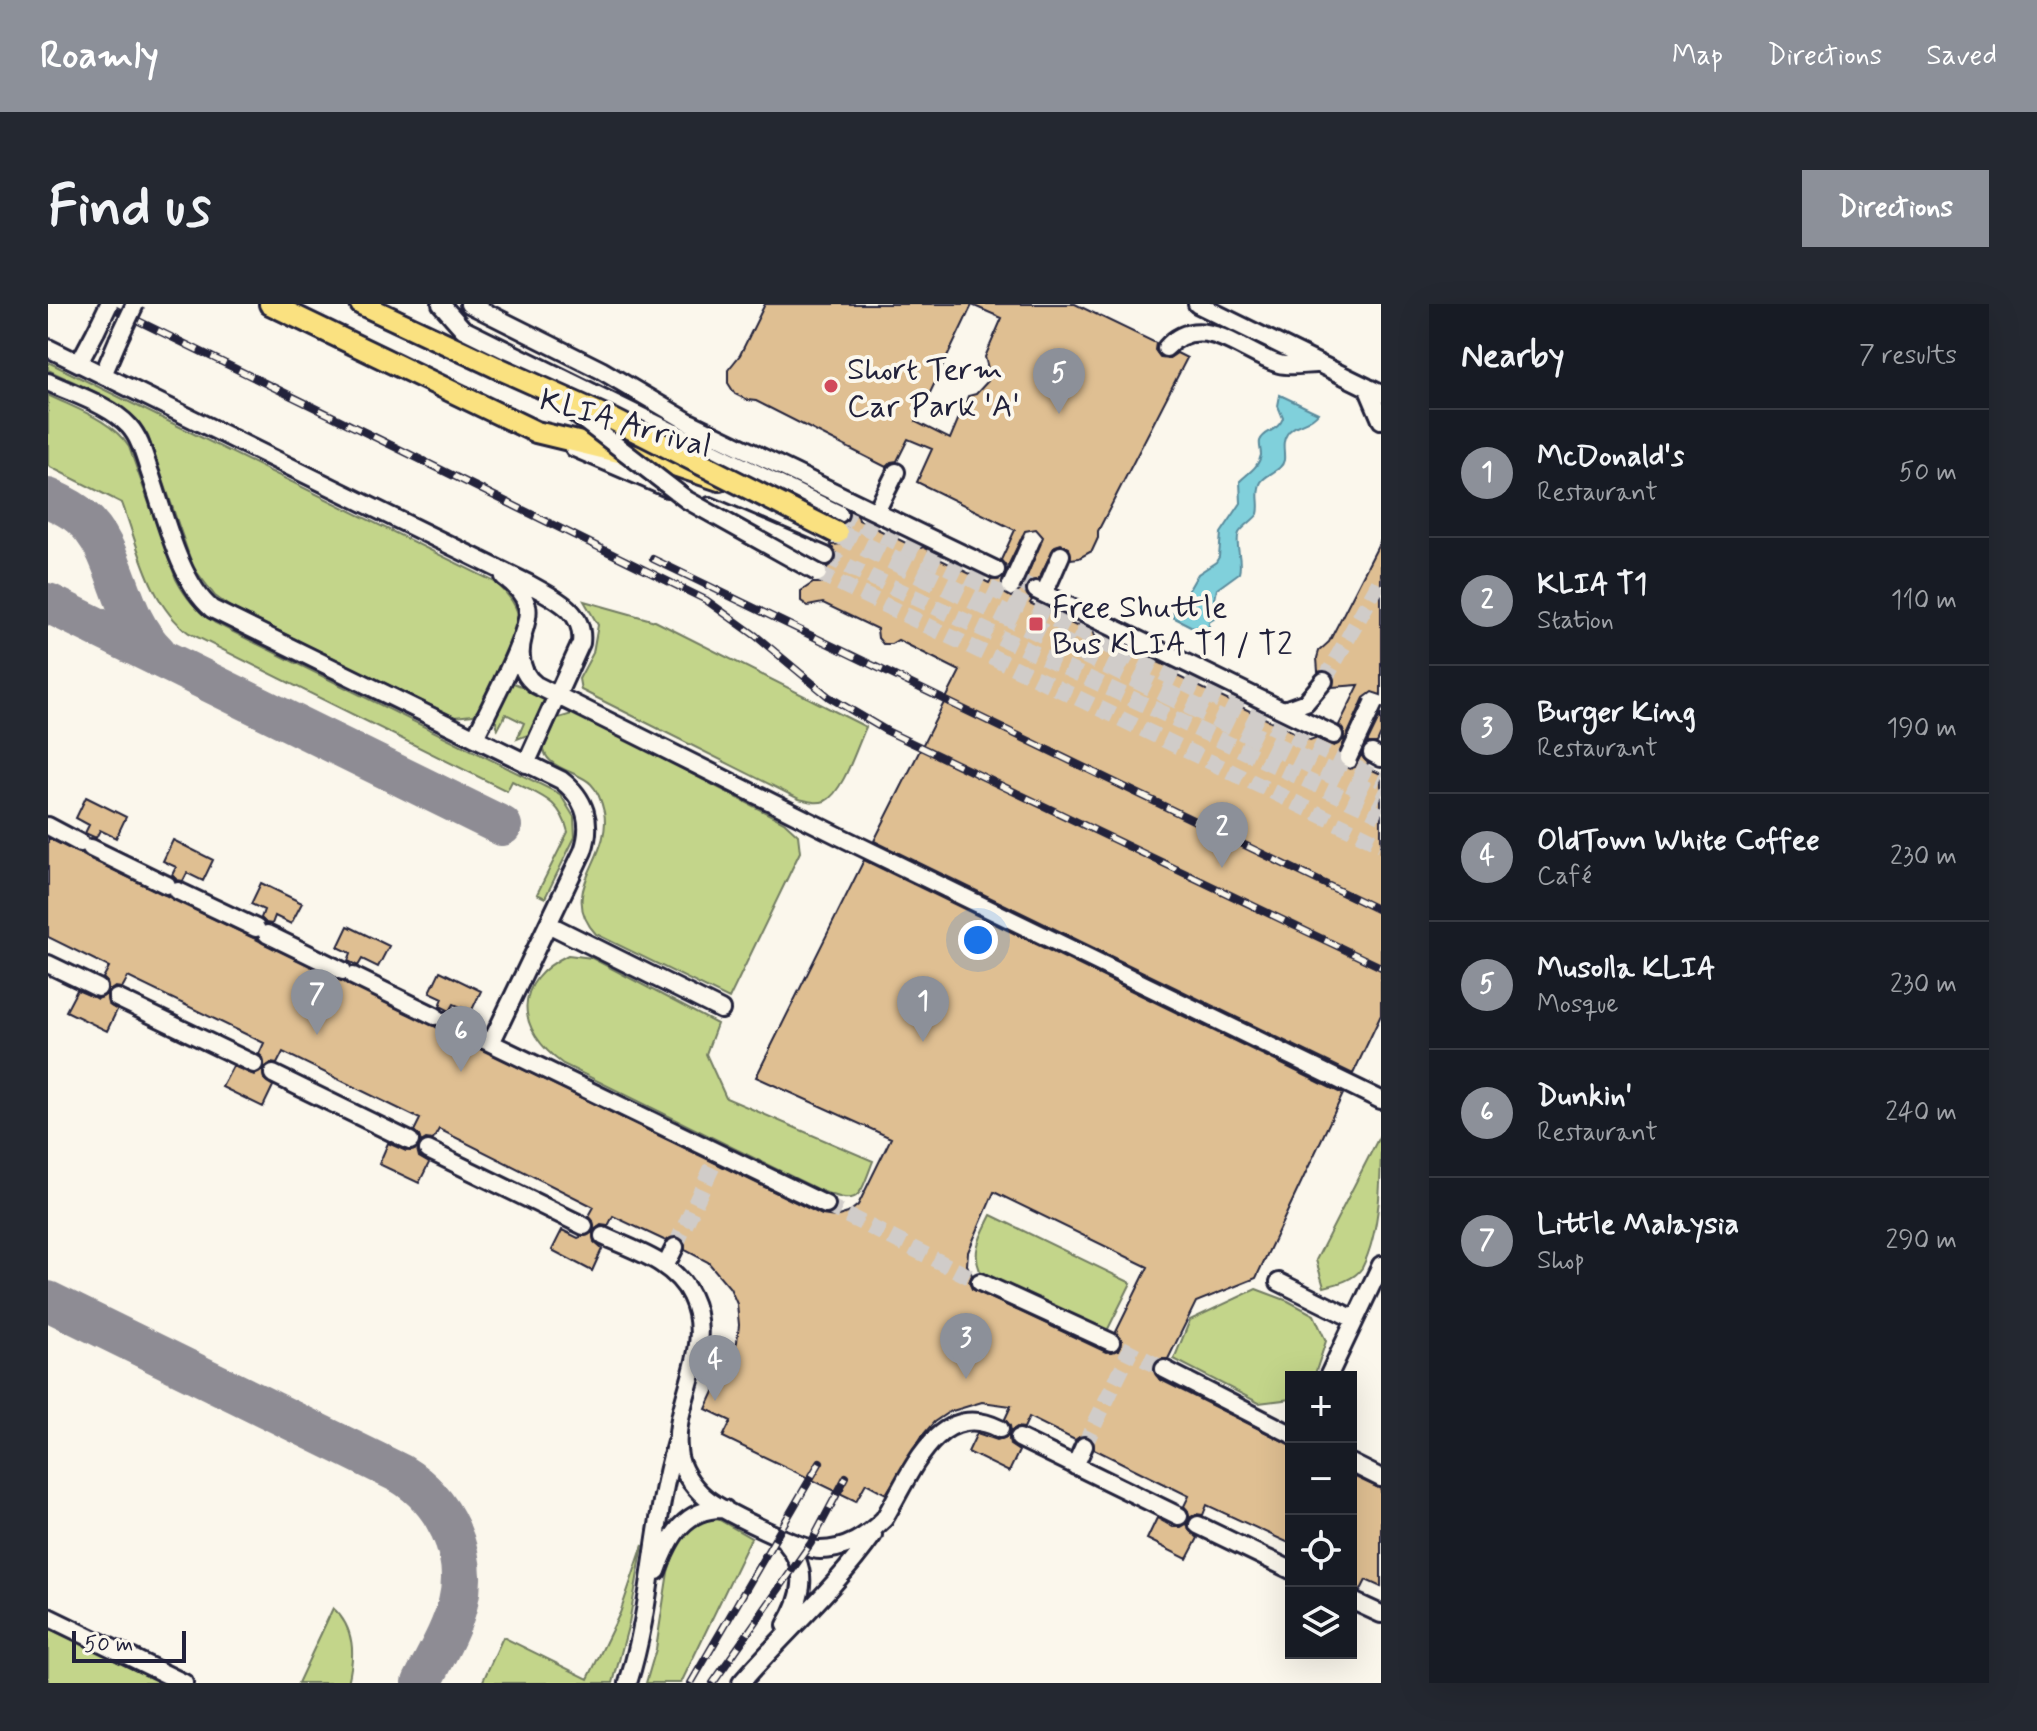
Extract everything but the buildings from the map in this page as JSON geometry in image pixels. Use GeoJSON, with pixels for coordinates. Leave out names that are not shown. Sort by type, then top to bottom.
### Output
{"type":"FeatureCollection","features":[{"type":"Feature","properties":{"kind":"main road","name":"KLIA Arrival"},"geometry":{"type":"LineString","coordinates":[[270,304],[536,432],[677,466],[750,489],[839,523]]}},
{"type":"Feature","properties":{"kind":"main road"},"geometry":{"type":"LineString","coordinates":[[361,304],[839,523]]}},
{"type":"Feature","properties":{"kind":"street"},"geometry":{"type":"LineString","coordinates":[[79,363],[109,304]]}},
{"type":"Feature","properties":{"kind":"street"},"geometry":{"type":"LineString","coordinates":[[103,375],[135,304]]}},
{"type":"Feature","properties":{"kind":"street"},"geometry":{"type":"LineString","coordinates":[[441,304],[463,329],[839,523]]}},
{"type":"Feature","properties":{"kind":"street"},"geometry":{"type":"LineString","coordinates":[[469,304],[601,370],[689,422],[996,570]]}},
{"type":"Feature","properties":{"kind":"street"},"geometry":{"type":"LineString","coordinates":[[1197,304],[1374,390],[1381,420]]}},
{"type":"Feature","properties":{"kind":"street"},"geometry":{"type":"LineString","coordinates":[[1166,348],[1180,337],[1200,332],[1223,337],[1280,365],[1320,364]]}},
{"type":"Feature","properties":{"kind":"street"},"geometry":{"type":"LineString","coordinates":[[48,348],[567,606],[578,623],[581,643],[526,764]]}},
{"type":"Feature","properties":{"kind":"street"},"geometry":{"type":"LineString","coordinates":[[498,368],[570,408],[687,500],[818,573]]}},
{"type":"Feature","properties":{"kind":"street"},"geometry":{"type":"LineString","coordinates":[[48,382],[119,417],[137,438],[186,576],[201,600],[224,615],[568,786],[582,802],[588,829],[583,851],[491,1043]]}},
{"type":"Feature","properties":{"kind":"street"},"geometry":{"type":"LineString","coordinates":[[536,432],[826,556]]}},
{"type":"Feature","properties":{"kind":"street"},"geometry":{"type":"LineString","coordinates":[[876,512],[896,472]]}},
{"type":"Feature","properties":{"kind":"street"},"geometry":{"type":"LineString","coordinates":[[1011,586],[1032,539]]}},
{"type":"Feature","properties":{"kind":"street"},"geometry":{"type":"LineString","coordinates":[[1061,555],[1040,592],[1334,735]]}},
{"type":"Feature","properties":{"kind":"street"},"geometry":{"type":"LineString","coordinates":[[491,566],[511,582],[523,597],[529,616],[520,656],[525,673],[536,685],[1381,1100]]}},
{"type":"Feature","properties":{"kind":"street"},"geometry":{"type":"LineString","coordinates":[[475,738],[523,637]]}},
{"type":"Feature","properties":{"kind":"street"},"geometry":{"type":"LineString","coordinates":[[1284,710],[1306,702],[1324,681]]}},
{"type":"Feature","properties":{"kind":"street"},"geometry":{"type":"LineString","coordinates":[[1348,758],[1374,703]]}},
{"type":"Feature","properties":{"kind":"street"},"geometry":{"type":"LineString","coordinates":[[48,826],[717,1156],[826,1205]]}},
{"type":"Feature","properties":{"kind":"street"},"geometry":{"type":"LineString","coordinates":[[548,924],[721,1010]]}},
{"type":"Feature","properties":{"kind":"street"},"geometry":{"type":"LineString","coordinates":[[48,964],[98,988]]}},
{"type":"Feature","properties":{"kind":"street"},"geometry":{"type":"LineString","coordinates":[[117,998],[254,1064]]}},
{"type":"Feature","properties":{"kind":"street"},"geometry":{"type":"LineString","coordinates":[[273,1074],[410,1141]]}},
{"type":"Feature","properties":{"kind":"street"},"geometry":{"type":"LineString","coordinates":[[428,1150],[584,1226]]}},
{"type":"Feature","properties":{"kind":"street"},"geometry":{"type":"LineString","coordinates":[[603,1236],[666,1265],[684,1283],[698,1315],[699,1343],[664,1493],[651,1561],[642,1635],[628,1683]]}},
{"type":"Feature","properties":{"kind":"street"},"geometry":{"type":"LineString","coordinates":[[666,1265],[675,1247]]}},
{"type":"Feature","properties":{"kind":"street"},"geometry":{"type":"LineString","coordinates":[[1331,1371],[1381,1265]]}},
{"type":"Feature","properties":{"kind":"street"},"geometry":{"type":"LineString","coordinates":[[980,1282],[1111,1342]]}},
{"type":"Feature","properties":{"kind":"street"},"geometry":{"type":"LineString","coordinates":[[1279,1282],[1354,1319]]}},
{"type":"Feature","properties":{"kind":"street"},"geometry":{"type":"LineString","coordinates":[[1164,1369],[1285,1431]]}},
{"type":"Feature","properties":{"kind":"street"},"geometry":{"type":"LineString","coordinates":[[741,1683],[863,1550],[936,1436],[966,1420],[988,1423],[1000,1429]]}},
{"type":"Feature","properties":{"kind":"street"},"geometry":{"type":"LineString","coordinates":[[680,1429],[680,1459],[692,1483],[710,1501],[809,1549],[835,1549],[864,1537],[884,1519]]}},
{"type":"Feature","properties":{"kind":"street"},"geometry":{"type":"LineString","coordinates":[[1019,1438],[1179,1516]]}},
{"type":"Feature","properties":{"kind":"street"},"geometry":{"type":"LineString","coordinates":[[1075,1466],[1084,1446]]}},
{"type":"Feature","properties":{"kind":"street"},"geometry":{"type":"LineString","coordinates":[[1357,1466],[1381,1478]]}},
{"type":"Feature","properties":{"kind":"street"},"geometry":{"type":"LineString","coordinates":[[649,1595],[667,1545],[682,1523],[702,1511],[726,1509]]}},
{"type":"Feature","properties":{"kind":"street"},"geometry":{"type":"LineString","coordinates":[[1198,1525],[1285,1567]]}},
{"type":"Feature","properties":{"kind":"street"},"geometry":{"type":"LineString","coordinates":[[775,1643],[794,1612],[803,1587],[801,1567],[782,1537]]}},
{"type":"Feature","properties":{"kind":"street"},"geometry":{"type":"LineString","coordinates":[[1357,1603],[1381,1614]]}},
{"type":"Feature","properties":{"kind":"street"},"geometry":{"type":"LineString","coordinates":[[48,1617],[184,1683]]}},
{"type":"Feature","properties":{"kind":"green space"},"geometry":{"type":"Polygon","coordinates":[[[48,362],[495,582],[513,602],[520,627],[480,708],[473,715],[454,717],[230,607],[215,596],[193,567],[148,436],[116,404],[48,370],[48,362]]]}},
{"type":"Feature","properties":{"kind":"green space"},"geometry":{"type":"Polygon","coordinates":[[[48,395],[103,422],[129,447],[176,579],[192,604],[215,623],[560,794],[574,817],[575,837],[545,898],[537,894],[568,832],[554,805],[512,781],[507,791],[189,633],[175,621],[155,591],[122,503],[48,466],[48,395]]]}},
{"type":"Feature","properties":{"kind":"green space"},"geometry":{"type":"Polygon","coordinates":[[[584,601],[655,621],[866,727],[838,789],[825,801],[799,799],[581,690],[579,679],[593,653],[598,625],[584,601]]]}},
{"type":"Feature","properties":{"kind":"green space"},"geometry":{"type":"Polygon","coordinates":[[[511,682],[546,696],[528,735],[517,739],[524,723],[506,714],[498,729],[494,714],[511,682]]]}},
{"type":"Feature","properties":{"kind":"green space"},"geometry":{"type":"Polygon","coordinates":[[[575,713],[784,822],[798,835],[800,852],[729,999],[596,934],[585,918],[583,889],[605,829],[603,808],[591,784],[553,763],[544,750],[545,738],[555,719],[575,713]]]}},
{"type":"Feature","properties":{"kind":"green space"},"geometry":{"type":"Polygon","coordinates":[[[568,955],[592,958],[717,1024],[706,1054],[726,1098],[873,1161],[860,1192],[856,1196],[843,1198],[819,1190],[563,1064],[536,1036],[526,1006],[537,978],[568,955]]]}},
{"type":"Feature","properties":{"kind":"green space"},"geometry":{"type":"Polygon","coordinates":[[[1381,1133],[1379,1203],[1368,1253],[1355,1276],[1324,1287],[1316,1260],[1381,1133]]]}},
{"type":"Feature","properties":{"kind":"green space"},"geometry":{"type":"Polygon","coordinates":[[[991,1215],[1131,1283],[1106,1333],[980,1271],[977,1249],[991,1215]]]}},
{"type":"Feature","properties":{"kind":"green space"},"geometry":{"type":"Polygon","coordinates":[[[1256,1289],[1314,1315],[1326,1341],[1316,1371],[1285,1371],[1285,1400],[1259,1403],[1174,1359],[1190,1320],[1256,1289]]]}},
{"type":"Feature","properties":{"kind":"green space"},"geometry":{"type":"Polygon","coordinates":[[[716,1518],[751,1538],[681,1683],[646,1683],[656,1649],[668,1572],[678,1541],[698,1521],[716,1518]]]}},
{"type":"Feature","properties":{"kind":"green space"},"geometry":{"type":"Polygon","coordinates":[[[643,1545],[629,1623],[613,1683],[482,1683],[503,1637],[588,1679],[620,1613],[643,1545]]]}},
{"type":"Feature","properties":{"kind":"green space"},"geometry":{"type":"Polygon","coordinates":[[[333,1608],[346,1624],[351,1642],[352,1662],[348,1683],[298,1683],[333,1608]]]}},
{"type":"Feature","properties":{"kind":"green space"},"geometry":{"type":"Polygon","coordinates":[[[48,1628],[162,1683],[48,1683],[48,1628]]]}},
{"type":"Feature","properties":{"kind":"water"},"geometry":{"type":"Polygon","coordinates":[[[1280,395],[1318,413],[1287,434],[1283,464],[1261,482],[1258,514],[1239,533],[1239,573],[1217,589],[1212,614],[1217,617],[1209,622],[1209,630],[1222,642],[1163,612],[1180,615],[1177,597],[1183,600],[1198,574],[1219,557],[1221,533],[1241,503],[1240,481],[1258,463],[1262,437],[1278,426],[1283,418],[1278,406],[1280,395]]]}},
{"type":"Feature","properties":{"kind":"taxiway"},"geometry":{"type":"LineString","coordinates":[[48,498],[73,511],[94,531],[104,547],[133,620],[157,653]]}},
{"type":"Feature","properties":{"kind":"taxiway"},"geometry":{"type":"LineString","coordinates":[[48,603],[502,826]]}},
{"type":"Feature","properties":{"kind":"taxiway"},"geometry":{"type":"LineString","coordinates":[[48,1301],[401,1474],[430,1498],[457,1547],[461,1584],[451,1624],[422,1683]]}},
{"type":"Feature","properties":{"kind":"tunnel"},"geometry":{"type":"LineString","coordinates":[[839,514],[1381,780]]}},
{"type":"Feature","properties":{"kind":"tunnel"},"geometry":{"type":"LineString","coordinates":[[837,533],[1381,798]]}},
{"type":"Feature","properties":{"kind":"tunnel"},"geometry":{"type":"LineString","coordinates":[[826,556],[1381,815]]}},
{"type":"Feature","properties":{"kind":"tunnel"},"geometry":{"type":"LineString","coordinates":[[996,570],[1036,590]]}},
{"type":"Feature","properties":{"kind":"tunnel"},"geometry":{"type":"LineString","coordinates":[[818,573],[1381,844]]}},
{"type":"Feature","properties":{"kind":"tunnel"},"geometry":{"type":"LineString","coordinates":[[1324,681],[1381,579]]}},
{"type":"Feature","properties":{"kind":"tunnel"},"geometry":{"type":"LineString","coordinates":[[675,1247],[715,1161]]}},
{"type":"Feature","properties":{"kind":"tunnel"},"geometry":{"type":"LineString","coordinates":[[826,1205],[980,1282]]}},
{"type":"Feature","properties":{"kind":"tunnel"},"geometry":{"type":"LineString","coordinates":[[1122,1348],[1164,1369]]}},
{"type":"Feature","properties":{"kind":"tunnel"},"geometry":{"type":"LineString","coordinates":[[1084,1446],[1130,1352]]}},
{"type":"Feature","properties":{"kind":"railway"},"geometry":{"type":"LineString","coordinates":[[104,304],[706,600],[756,636],[829,697],[887,731],[1381,967]]}},
{"type":"Feature","properties":{"kind":"railway"},"geometry":{"type":"LineString","coordinates":[[653,559],[1381,911]]}},
{"type":"Feature","properties":{"kind":"railway"},"geometry":{"type":"LineString","coordinates":[[691,1683],[820,1462]]}},
{"type":"Feature","properties":{"kind":"railway"},"geometry":{"type":"LineString","coordinates":[[713,1683],[811,1543],[846,1477]]}},
{"type":"Feature","properties":{"kind":"place","name":"Short Term Car Park 'A'"},"geometry":{"type":"Point","coordinates":[831,386]}},
{"type":"Feature","properties":{"kind":"place","name":"Musolla KLIA"},"geometry":{"type":"Point","coordinates":[1059,414]}},
{"type":"Feature","properties":{"kind":"place","name":"Free Shuttle Bus KLIA T1 / T2"},"geometry":{"type":"Point","coordinates":[1036,624]}},
{"type":"Feature","properties":{"kind":"place","name":"KLIA T1"},"geometry":{"type":"Point","coordinates":[1222,868]}},
{"type":"Feature","properties":{"kind":"place","name":"Little Malaysia"},"geometry":{"type":"Point","coordinates":[317,1035]}},
{"type":"Feature","properties":{"kind":"place","name":"McDonald's"},"geometry":{"type":"Point","coordinates":[923,1042]}},
{"type":"Feature","properties":{"kind":"place","name":"Dunkin'"},"geometry":{"type":"Point","coordinates":[461,1072]}},
{"type":"Feature","properties":{"kind":"place","name":"Burger King"},"geometry":{"type":"Point","coordinates":[966,1379]}},
{"type":"Feature","properties":{"kind":"place","name":"OldTown White Coffee"},"geometry":{"type":"Point","coordinates":[715,1401]}}]}
